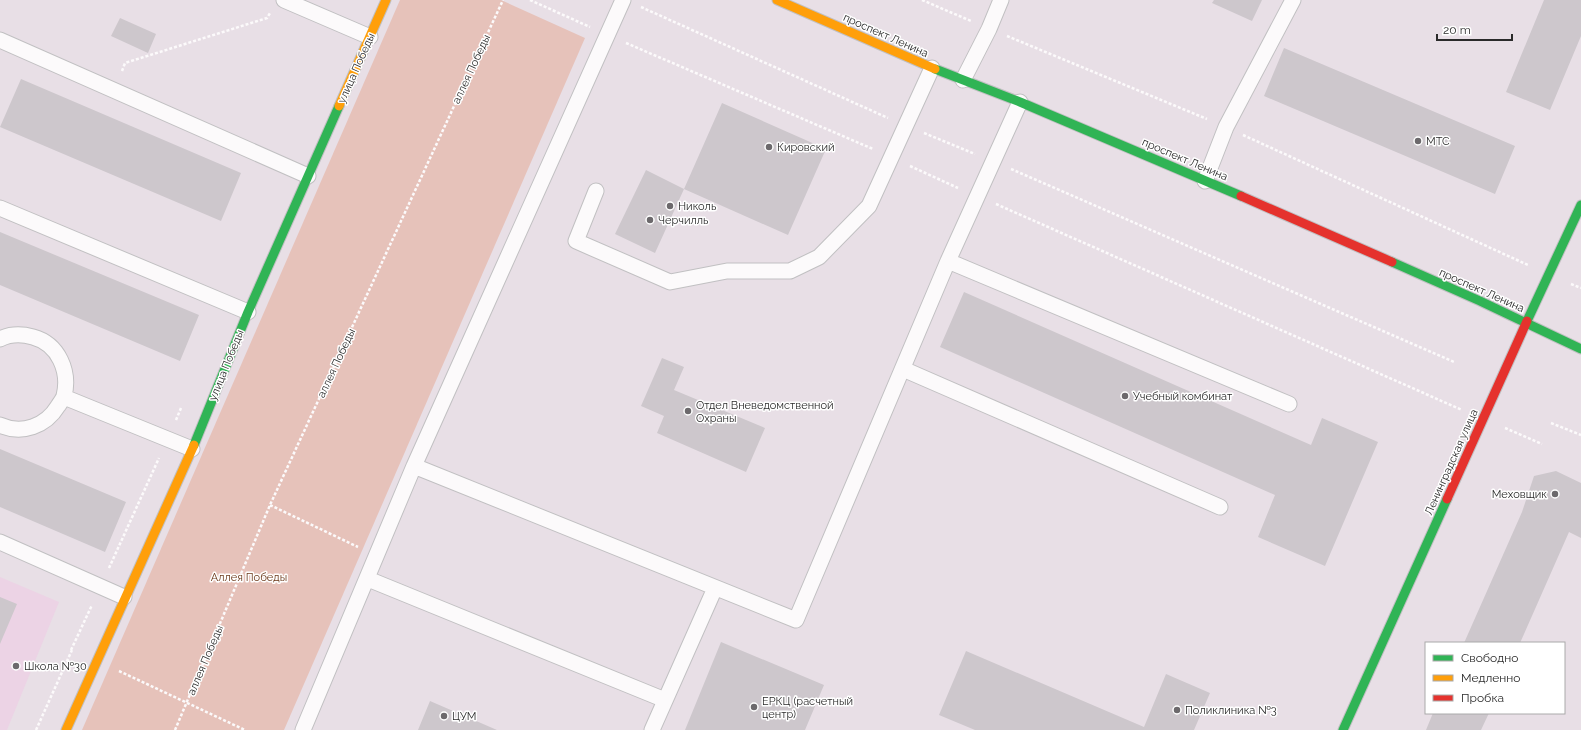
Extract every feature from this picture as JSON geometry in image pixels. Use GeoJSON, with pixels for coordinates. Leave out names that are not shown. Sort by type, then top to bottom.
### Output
{"type":"FeatureCollection","features":[{"type":"Feature","properties":{"kind":"street","name":"улица Победы"},"geometry":{"type":"LineString","coordinates":[[66,730],[124,597],[192,448],[248,312],[386,0]]}},
{"type":"Feature","properties":{"kind":"street","name":"проспект Ленина"},"geometry":{"type":"LineString","coordinates":[[777,0],[932,68],[1020,102],[1206,181],[1526,323],[1581,349]]}},
{"type":"Feature","properties":{"kind":"street","name":"Ленинградская улица"},"geometry":{"type":"LineString","coordinates":[[1344,730],[1526,323],[1550,275],[1581,205]]}},
{"type":"Feature","properties":{"kind":"lane"},"geometry":{"type":"LineString","coordinates":[[284,0],[370,37]]}},
{"type":"Feature","properties":{"kind":"lane"},"geometry":{"type":"LineString","coordinates":[[303,730],[368,579],[414,466],[623,0]]}},
{"type":"Feature","properties":{"kind":"lane"},"geometry":{"type":"LineString","coordinates":[[963,80],[1002,0]]}},
{"type":"Feature","properties":{"kind":"lane"},"geometry":{"type":"LineString","coordinates":[[1206,181],[1226,127],[1293,0]]}},
{"type":"Feature","properties":{"kind":"lane"},"geometry":{"type":"LineString","coordinates":[[0,40],[308,176]]}},
{"type":"Feature","properties":{"kind":"lane"},"geometry":{"type":"LineString","coordinates":[[596,191],[576,241],[670,282],[727,271],[790,271],[819,257],[869,206],[907,126],[932,68]]}},
{"type":"Feature","properties":{"kind":"lane"},"geometry":{"type":"LineString","coordinates":[[414,466],[796,620],[948,261],[1020,102]]}},
{"type":"Feature","properties":{"kind":"lane"},"geometry":{"type":"LineString","coordinates":[[0,208],[248,312]]}},
{"type":"Feature","properties":{"kind":"lane"},"geometry":{"type":"LineString","coordinates":[[948,261],[1289,404]]}},
{"type":"Feature","properties":{"kind":"lane"},"geometry":{"type":"LineString","coordinates":[[0,339],[22,334],[37,338],[51,347],[59,357],[66,372],[64,397],[52,416],[34,428],[7,429],[0,425]]}},
{"type":"Feature","properties":{"kind":"lane"},"geometry":{"type":"LineString","coordinates":[[903,369],[1220,507]]}},
{"type":"Feature","properties":{"kind":"lane"},"geometry":{"type":"LineString","coordinates":[[64,397],[192,448]]}},
{"type":"Feature","properties":{"kind":"lane"},"geometry":{"type":"LineString","coordinates":[[0,542],[124,597]]}},
{"type":"Feature","properties":{"kind":"lane"},"geometry":{"type":"LineString","coordinates":[[368,579],[665,700]]}},
{"type":"Feature","properties":{"kind":"lane"},"geometry":{"type":"LineString","coordinates":[[652,730],[715,588]]}},
{"type":"Feature","properties":{"kind":"path","name":"аллея Победы"},"geometry":{"type":"LineString","coordinates":[[175,730],[270,505],[503,0]]}},
{"type":"Feature","properties":{"kind":"path"},"geometry":{"type":"LineString","coordinates":[[922,0],[1226,127],[1581,288]]}},
{"type":"Feature","properties":{"kind":"path"},"geometry":{"type":"LineString","coordinates":[[640,6],[907,126],[992,161],[1454,362]]}},
{"type":"Feature","properties":{"kind":"path"},"geometry":{"type":"LineString","coordinates":[[113,90],[125,63],[267,18],[271,12]]}},
{"type":"Feature","properties":{"kind":"path"},"geometry":{"type":"LineString","coordinates":[[1551,423],[1581,435]]}},
{"type":"Feature","properties":{"kind":"path"},"geometry":{"type":"LineString","coordinates":[[270,505],[377,556]]}},
{"type":"Feature","properties":{"kind":"path"},"geometry":{"type":"LineString","coordinates":[[36,730],[71,650],[187,702],[245,730]]}},
{"type":"Feature","properties":{"kind":"shaded area","name":"Школа №30"},"geometry":{"type":"Polygon","coordinates":[[[0,577],[59,602],[7,730],[0,730],[0,577]]]}},
{"type":"Feature","properties":{"kind":"green space","name":"Аллея Победы"},"geometry":{"type":"Polygon","coordinates":[[[400,0],[501,0],[585,38],[284,730],[82,730],[400,0]]]}},
{"type":"Feature","properties":{"kind":"building"},"geometry":{"type":"Polygon","coordinates":[[[1214,0],[1262,0],[1252,21],[1212,3],[1214,0]]]}},
{"type":"Feature","properties":{"kind":"building"},"geometry":{"type":"Polygon","coordinates":[[[1544,0],[1581,0],[1581,36],[1550,110],[1506,92],[1544,0]]]}},
{"type":"Feature","properties":{"kind":"building"},"geometry":{"type":"Polygon","coordinates":[[[120,18],[156,34],[148,53],[111,36],[120,18]]]}},
{"type":"Feature","properties":{"kind":"building"},"geometry":{"type":"Polygon","coordinates":[[[1284,48],[1515,146],[1495,194],[1264,96],[1284,48]]]}},
{"type":"Feature","properties":{"kind":"building"},"geometry":{"type":"Polygon","coordinates":[[[21,79],[241,173],[221,221],[0,127],[21,79]]]}},
{"type":"Feature","properties":{"kind":"building"},"geometry":{"type":"Polygon","coordinates":[[[722,103],[826,149],[788,235],[684,189],[722,103]]]}},
{"type":"Feature","properties":{"kind":"building"},"geometry":{"type":"Polygon","coordinates":[[[646,170],[684,189],[655,253],[615,234],[646,170]]]}},
{"type":"Feature","properties":{"kind":"building"},"geometry":{"type":"Polygon","coordinates":[[[0,232],[199,315],[180,361],[0,285],[0,232]]]}},
{"type":"Feature","properties":{"kind":"building","name":"Учебный комбинат"},"geometry":{"type":"Polygon","coordinates":[[[964,292],[1311,445],[1322,418],[1378,442],[1325,566],[1258,537],[1275,495],[940,347],[964,292]]]}},
{"type":"Feature","properties":{"kind":"building","name":"Отдел Вневедомственной Охраны"},"geometry":{"type":"Polygon","coordinates":[[[662,358],[684,367],[674,390],[765,428],[746,472],[657,433],[664,416],[641,406],[662,358]]]}},
{"type":"Feature","properties":{"kind":"building"},"geometry":{"type":"Polygon","coordinates":[[[0,449],[126,502],[105,552],[0,507],[0,449]]]}},
{"type":"Feature","properties":{"kind":"building"},"geometry":{"type":"Polygon","coordinates":[[[1556,471],[1581,483],[1581,538],[1569,532],[1520,642],[1464,642],[1522,512],[1534,476],[1556,471]]]}},
{"type":"Feature","properties":{"kind":"building"},"geometry":{"type":"Polygon","coordinates":[[[0,597],[17,604],[0,644],[0,597]]]}},
{"type":"Feature","properties":{"kind":"building","name":"ЕРКЦ (расчетный центр)"},"geometry":{"type":"Polygon","coordinates":[[[721,642],[824,685],[805,730],[685,730],[721,642]]]}},
{"type":"Feature","properties":{"kind":"building"},"geometry":{"type":"Polygon","coordinates":[[[966,651],[1144,727],[1166,674],[1210,693],[1194,730],[975,730],[939,715],[966,651]]]}},
{"type":"Feature","properties":{"kind":"building","name":"ЦУМ"},"geometry":{"type":"Polygon","coordinates":[[[430,701],[497,730],[418,730],[430,701]]]}},
{"type":"Feature","properties":{"kind":"building"},"geometry":{"type":"Polygon","coordinates":[[[1433,714],[1489,714],[1481,730],[1426,730],[1433,714]]]}},
{"type":"Feature","properties":{"kind":"traffic: fast"},"geometry":{"type":"LineString","coordinates":[[935,69],[1020,102],[1241,196]]}},
{"type":"Feature","properties":{"kind":"traffic: fast"},"geometry":{"type":"LineString","coordinates":[[194,445],[248,312],[339,106]]}},
{"type":"Feature","properties":{"kind":"traffic: fast"},"geometry":{"type":"LineString","coordinates":[[1527,321],[1581,205]]}},
{"type":"Feature","properties":{"kind":"traffic: fast"},"geometry":{"type":"LineString","coordinates":[[1392,262],[1480,301],[1581,349]]}},
{"type":"Feature","properties":{"kind":"traffic: fast"},"geometry":{"type":"LineString","coordinates":[[1343,730],[1447,499]]}},
{"type":"Feature","properties":{"kind":"traffic: slow"},"geometry":{"type":"LineString","coordinates":[[339,106],[386,0]]}},
{"type":"Feature","properties":{"kind":"traffic: slow"},"geometry":{"type":"LineString","coordinates":[[777,0],[935,69]]}},
{"type":"Feature","properties":{"kind":"traffic: slow"},"geometry":{"type":"LineString","coordinates":[[66,730],[194,445]]}},
{"type":"Feature","properties":{"kind":"traffic: jam"},"geometry":{"type":"LineString","coordinates":[[1241,196],[1392,262]]}},
{"type":"Feature","properties":{"kind":"traffic: jam"},"geometry":{"type":"LineString","coordinates":[[1447,499],[1527,321]]}},
{"type":"Feature","properties":{"kind":"place","name":"МТС"},"geometry":{"type":"Point","coordinates":[1418,141]}},
{"type":"Feature","properties":{"kind":"place","name":"Кировский"},"geometry":{"type":"Point","coordinates":[769,147]}},
{"type":"Feature","properties":{"kind":"place","name":"Николь"},"geometry":{"type":"Point","coordinates":[670,206]}},
{"type":"Feature","properties":{"kind":"place","name":"Черчилль"},"geometry":{"type":"Point","coordinates":[650,220]}},
{"type":"Feature","properties":{"kind":"place","name":"Учебный комбинат"},"geometry":{"type":"Point","coordinates":[1125,396]}},
{"type":"Feature","properties":{"kind":"place","name":"Отдел Вневедомственной Охраны"},"geometry":{"type":"Point","coordinates":[688,411]}},
{"type":"Feature","properties":{"kind":"place","name":"Меховщик"},"geometry":{"type":"Point","coordinates":[1555,494]}},
{"type":"Feature","properties":{"kind":"place","name":"Школа №30"},"geometry":{"type":"Point","coordinates":[16,666]}},
{"type":"Feature","properties":{"kind":"place","name":"ЕРКЦ (расчетный центр)"},"geometry":{"type":"Point","coordinates":[754,707]}},
{"type":"Feature","properties":{"kind":"place","name":"Поликлиника №3"},"geometry":{"type":"Point","coordinates":[1177,710]}},
{"type":"Feature","properties":{"kind":"place","name":"ЦУМ"},"geometry":{"type":"Point","coordinates":[444,716]}}]}
